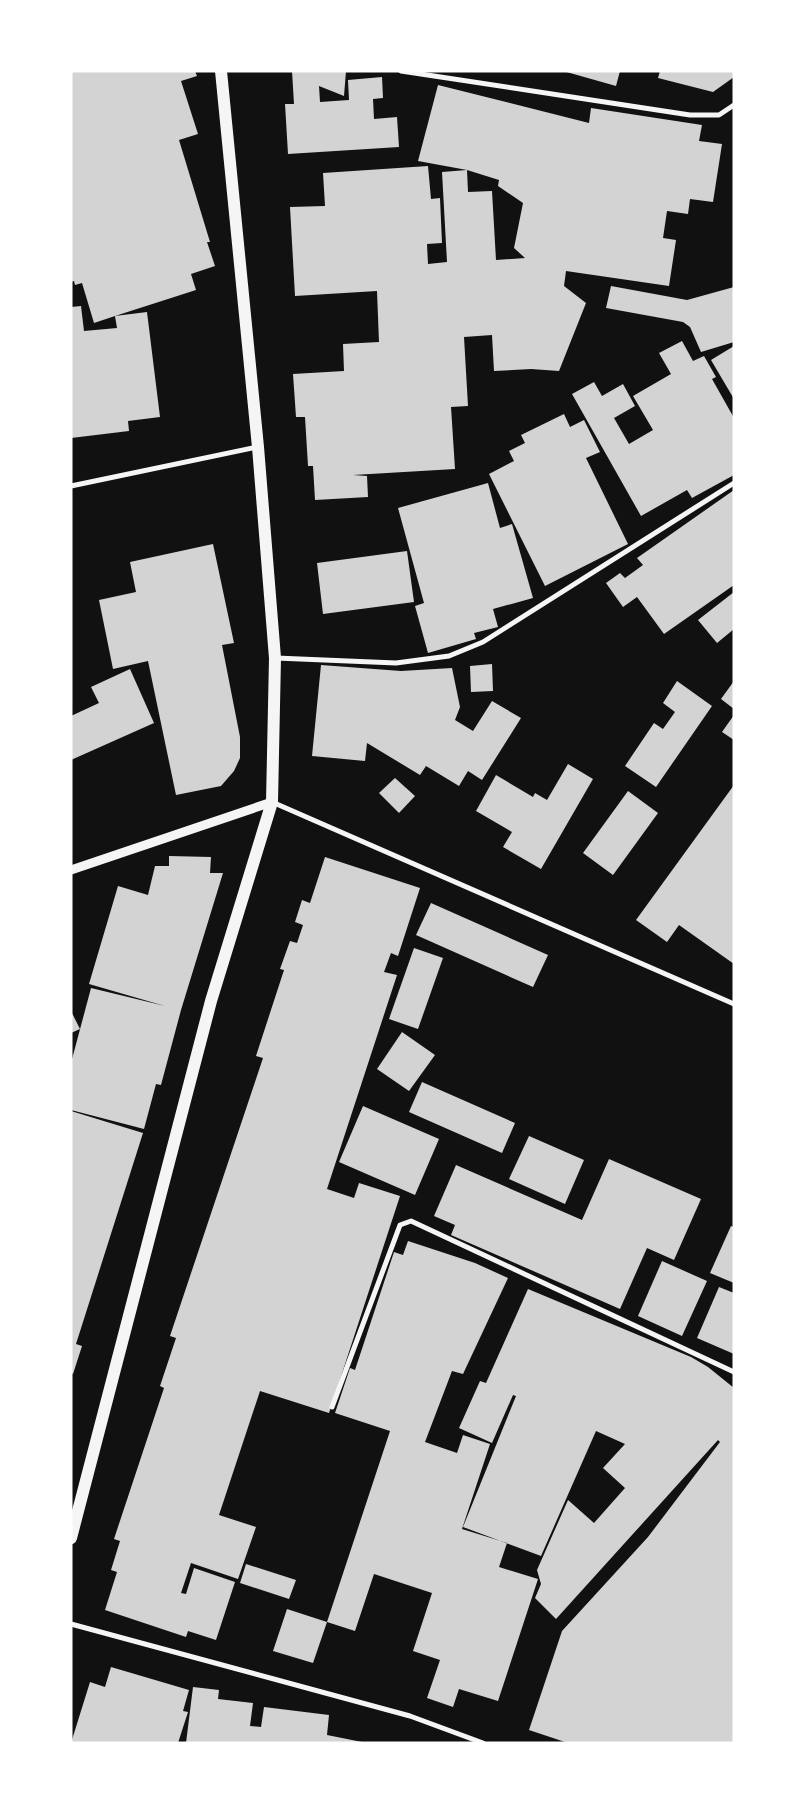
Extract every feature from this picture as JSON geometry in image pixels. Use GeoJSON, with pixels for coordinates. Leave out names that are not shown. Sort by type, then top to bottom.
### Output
{"type":"FeatureCollection","features":[{"type":"Feature","properties":{"kind":"main road"},"geometry":{"type":"LineString","coordinates":[[71,1538],[211,1001],[272,802],[275,658],[258,447],[221,71]]}},
{"type":"Feature","properties":{"kind":"street"},"geometry":{"type":"LineString","coordinates":[[401,71],[690,115],[719,115],[734,104]]}},
{"type":"Feature","properties":{"kind":"street"},"geometry":{"type":"LineString","coordinates":[[71,486],[258,447]]}},
{"type":"Feature","properties":{"kind":"street"},"geometry":{"type":"LineString","coordinates":[[275,658],[396,663],[449,656],[483,642],[734,483]]}},
{"type":"Feature","properties":{"kind":"street"},"geometry":{"type":"LineString","coordinates":[[71,870],[272,802],[734,1004]]}},
{"type":"Feature","properties":{"kind":"street"},"geometry":{"type":"LineString","coordinates":[[332,1407],[400,1225],[411,1221],[734,1372]]}},
{"type":"Feature","properties":{"kind":"street"},"geometry":{"type":"LineString","coordinates":[[71,1624],[410,1716],[483,1743]]}},
{"type":"Feature","properties":{"kind":"building"},"geometry":{"type":"Polygon","coordinates":[[[71,71],[195,71],[197,76],[181,81],[198,134],[179,140],[210,242],[207,242],[215,266],[191,274],[196,290],[94,323],[82,283],[75,285],[74,281],[71,282],[71,71]]]}},
{"type":"Feature","properties":{"kind":"building"},"geometry":{"type":"Polygon","coordinates":[[[292,71],[346,71],[344,96],[319,86],[320,102],[349,100],[348,80],[382,77],[383,98],[373,99],[374,119],[397,117],[399,147],[288,154],[285,104],[294,104],[292,71]]]}},
{"type":"Feature","properties":{"kind":"building"},"geometry":{"type":"Polygon","coordinates":[[[563,71],[620,71],[616,86],[563,71]]]}},
{"type":"Feature","properties":{"kind":"building"},"geometry":{"type":"Polygon","coordinates":[[[660,71],[734,71],[734,77],[713,92],[658,78],[660,71]]]}},
{"type":"Feature","properties":{"kind":"building"},"geometry":{"type":"Polygon","coordinates":[[[438,85],[589,123],[591,108],[702,125],[699,141],[722,144],[713,202],[690,199],[688,214],[667,211],[663,238],[676,240],[669,286],[566,271],[564,286],[586,303],[559,371],[531,369],[494,371],[492,335],[464,337],[468,406],[451,407],[455,469],[353,475],[367,476],[368,497],[315,500],[313,466],[308,466],[305,417],[296,417],[293,374],[344,371],[343,344],[379,342],[377,291],[295,296],[290,207],[325,206],[323,173],[428,166],[431,199],[440,198],[442,243],[427,244],[428,264],[447,262],[442,172],[467,170],[418,161],[438,85]],[[467,170],[468,192],[492,191],[496,260],[525,258],[514,248],[523,203],[498,186],[499,180],[467,170]]]}},
{"type":"Feature","properties":{"kind":"building"},"geometry":{"type":"Polygon","coordinates":[[[611,286],[687,300],[734,287],[734,342],[701,352],[690,327],[683,322],[606,308],[611,286]]]}},
{"type":"Feature","properties":{"kind":"building"},"geometry":{"type":"Polygon","coordinates":[[[81,306],[84,331],[117,328],[115,316],[147,312],[160,417],[128,421],[129,431],[71,438],[71,307],[81,306]]]}},
{"type":"Feature","properties":{"kind":"building"},"geometry":{"type":"Polygon","coordinates":[[[682,341],[693,361],[704,356],[716,377],[712,379],[734,418],[734,475],[692,498],[687,490],[641,516],[572,394],[594,382],[602,396],[623,384],[635,406],[614,418],[629,444],[653,430],[633,396],[671,374],[659,353],[682,341]]]}},
{"type":"Feature","properties":{"kind":"building"},"geometry":{"type":"Polygon","coordinates":[[[734,346],[734,399],[711,360],[734,346]]]}},
{"type":"Feature","properties":{"kind":"building"},"geometry":{"type":"Polygon","coordinates":[[[564,414],[570,427],[584,420],[600,452],[586,458],[628,544],[545,586],[489,474],[514,461],[509,451],[525,443],[521,435],[564,414]]]}},
{"type":"Feature","properties":{"kind":"building"},"geometry":{"type":"Polygon","coordinates":[[[488,483],[500,528],[512,524],[533,598],[493,609],[498,627],[474,633],[476,639],[428,653],[415,606],[424,603],[398,508],[488,483]]]}},
{"type":"Feature","properties":{"kind":"building"},"geometry":{"type":"Polygon","coordinates":[[[734,490],[734,585],[664,634],[637,597],[623,607],[606,583],[620,573],[625,578],[643,565],[637,558],[734,490]]]}},
{"type":"Feature","properties":{"kind":"building"},"geometry":{"type":"Polygon","coordinates":[[[213,544],[234,643],[222,645],[240,737],[240,758],[234,771],[221,786],[176,795],[148,661],[113,669],[99,600],[136,592],[130,562],[213,544]]]}},
{"type":"Feature","properties":{"kind":"building"},"geometry":{"type":"Polygon","coordinates":[[[407,551],[414,602],[323,614],[317,563],[407,551]]]}},
{"type":"Feature","properties":{"kind":"building"},"geometry":{"type":"Polygon","coordinates":[[[734,592],[734,629],[717,643],[698,620],[734,592]]]}},
{"type":"Feature","properties":{"kind":"building"},"geometry":{"type":"Polygon","coordinates":[[[492,664],[493,691],[471,692],[470,666],[492,664]]]}},
{"type":"Feature","properties":{"kind":"building"},"geometry":{"type":"Polygon","coordinates":[[[321,665],[401,671],[452,668],[460,707],[455,720],[473,731],[492,701],[521,718],[482,780],[468,771],[459,786],[426,766],[420,775],[367,743],[365,761],[312,756],[321,665]]]}},
{"type":"Feature","properties":{"kind":"building"},"geometry":{"type":"Polygon","coordinates":[[[130,669],[154,723],[71,760],[71,716],[99,703],[91,687],[130,669]]]}},
{"type":"Feature","properties":{"kind":"building"},"geometry":{"type":"Polygon","coordinates":[[[677,681],[712,706],[656,787],[625,766],[654,723],[663,729],[675,712],[663,703],[677,681]]]}},
{"type":"Feature","properties":{"kind":"building"},"geometry":{"type":"Polygon","coordinates":[[[734,681],[734,709],[721,699],[734,681]]]}},
{"type":"Feature","properties":{"kind":"building"},"geometry":{"type":"Polygon","coordinates":[[[734,715],[734,740],[722,732],[734,715]]]}},
{"type":"Feature","properties":{"kind":"building"},"geometry":{"type":"Polygon","coordinates":[[[568,764],[593,779],[541,869],[503,847],[512,832],[476,811],[496,775],[533,797],[535,793],[547,800],[568,764]]]}},
{"type":"Feature","properties":{"kind":"building"},"geometry":{"type":"Polygon","coordinates":[[[395,778],[415,796],[399,813],[379,793],[395,778]]]}},
{"type":"Feature","properties":{"kind":"building"},"geometry":{"type":"Polygon","coordinates":[[[734,785],[734,964],[679,925],[667,942],[636,920],[734,785]]]}},
{"type":"Feature","properties":{"kind":"building"},"geometry":{"type":"Polygon","coordinates":[[[628,791],[658,813],[613,875],[583,853],[628,791]]]}},
{"type":"Feature","properties":{"kind":"building"},"geometry":{"type":"Polygon","coordinates":[[[169,856],[211,857],[210,873],[223,873],[181,1010],[161,1085],[156,1084],[144,1129],[71,1110],[71,1063],[91,988],[165,1006],[89,984],[118,886],[148,895],[155,866],[169,866],[169,856]]]}},
{"type":"Feature","properties":{"kind":"building"},"geometry":{"type":"Polygon","coordinates":[[[325,857],[420,888],[398,956],[391,953],[384,972],[397,975],[327,1189],[354,1198],[359,1183],[400,1196],[329,1413],[260,1391],[219,1515],[256,1527],[238,1579],[191,1563],[181,1593],[186,1594],[194,1568],[235,1582],[216,1640],[188,1631],[186,1637],[105,1610],[117,1572],[111,1570],[120,1541],[114,1539],[164,1388],[160,1386],[176,1338],[170,1336],[263,1058],[256,1056],[284,970],[280,969],[290,941],[297,943],[303,925],[295,922],[302,900],[310,903],[325,857]]]}},
{"type":"Feature","properties":{"kind":"building"},"geometry":{"type":"Polygon","coordinates":[[[431,903],[548,955],[533,987],[416,935],[431,903]]]}},
{"type":"Feature","properties":{"kind":"building"},"geometry":{"type":"Polygon","coordinates":[[[414,948],[443,958],[418,1029],[389,1019],[414,948]]]}},
{"type":"Feature","properties":{"kind":"building"},"geometry":{"type":"Polygon","coordinates":[[[71,1011],[80,1029],[71,1033],[71,1011]]]}},
{"type":"Feature","properties":{"kind":"building"},"geometry":{"type":"Polygon","coordinates":[[[402,1032],[435,1055],[409,1091],[377,1069],[402,1032]]]}},
{"type":"Feature","properties":{"kind":"building"},"geometry":{"type":"Polygon","coordinates":[[[422,1082],[515,1123],[502,1153],[409,1112],[422,1082]]]}},
{"type":"Feature","properties":{"kind":"building"},"geometry":{"type":"Polygon","coordinates":[[[363,1106],[439,1139],[415,1195],[339,1162],[363,1106]]]}},
{"type":"Feature","properties":{"kind":"building"},"geometry":{"type":"Polygon","coordinates":[[[71,1111],[143,1133],[76,1344],[82,1346],[73,1374],[71,1373],[71,1111]]]}},
{"type":"Feature","properties":{"kind":"building"},"geometry":{"type":"Polygon","coordinates":[[[529,1136],[584,1160],[565,1204],[509,1179],[529,1136]]]}},
{"type":"Feature","properties":{"kind":"building"},"geometry":{"type":"Polygon","coordinates":[[[609,1159],[701,1199],[674,1260],[647,1248],[620,1309],[451,1235],[455,1225],[434,1216],[456,1165],[582,1220],[609,1159]]]}},
{"type":"Feature","properties":{"kind":"building"},"geometry":{"type":"Polygon","coordinates":[[[731,1226],[734,1227],[734,1283],[710,1273],[731,1226]]]}},
{"type":"Feature","properties":{"kind":"building"},"geometry":{"type":"Polygon","coordinates":[[[408,1241],[475,1263],[508,1278],[463,1374],[452,1371],[425,1442],[457,1453],[463,1435],[490,1444],[462,1529],[507,1543],[499,1567],[538,1579],[498,1701],[459,1689],[453,1707],[427,1698],[440,1660],[413,1651],[432,1593],[374,1574],[355,1631],[327,1622],[390,1431],[335,1413],[350,1368],[355,1370],[394,1252],[403,1255],[408,1241]]]}},
{"type":"Feature","properties":{"kind":"building"},"geometry":{"type":"Polygon","coordinates":[[[662,1261],[707,1281],[682,1336],[638,1316],[662,1261]]]}},
{"type":"Feature","properties":{"kind":"building"},"geometry":{"type":"Polygon","coordinates":[[[719,1287],[734,1293],[734,1354],[697,1338],[719,1287]]]}},
{"type":"Feature","properties":{"kind":"building"},"geometry":{"type":"Polygon","coordinates":[[[528,1289],[691,1357],[708,1367],[734,1388],[734,1743],[568,1743],[529,1730],[562,1631],[648,1537],[720,1442],[718,1440],[556,1619],[535,1598],[541,1584],[537,1570],[568,1500],[594,1523],[625,1488],[603,1468],[625,1444],[596,1431],[541,1556],[463,1527],[516,1396],[513,1395],[492,1443],[459,1428],[480,1381],[486,1383],[528,1289]]]}},
{"type":"Feature","properties":{"kind":"building"},"geometry":{"type":"Polygon","coordinates":[[[246,1564],[296,1580],[289,1599],[240,1583],[246,1564]]]}},
{"type":"Feature","properties":{"kind":"building"},"geometry":{"type":"Polygon","coordinates":[[[287,1609],[327,1622],[313,1663],[273,1651],[287,1609]]]}},
{"type":"Feature","properties":{"kind":"building"},"geometry":{"type":"Polygon","coordinates":[[[111,1667],[189,1690],[183,1711],[188,1712],[178,1743],[71,1743],[90,1682],[105,1687],[111,1667]]]}},
{"type":"Feature","properties":{"kind":"building"},"geometry":{"type":"Polygon","coordinates":[[[193,1687],[219,1690],[218,1699],[253,1703],[250,1726],[261,1727],[264,1707],[329,1715],[327,1735],[367,1743],[186,1743],[193,1687]]]}}]}
